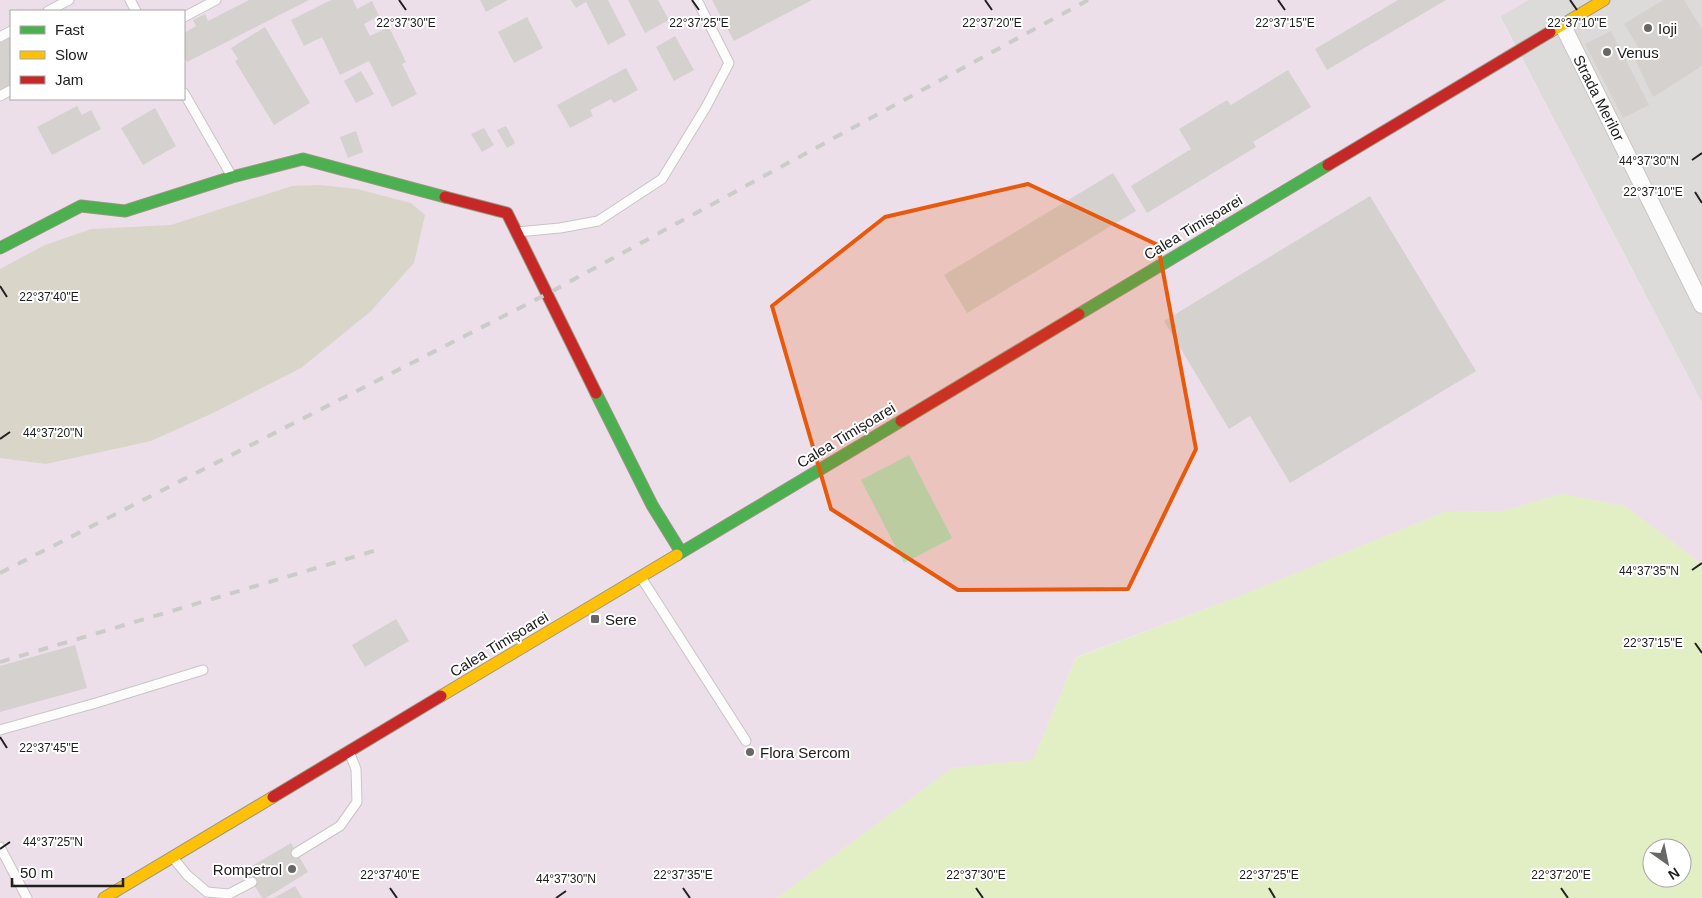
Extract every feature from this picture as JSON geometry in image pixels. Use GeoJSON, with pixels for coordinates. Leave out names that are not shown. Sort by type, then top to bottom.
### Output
{"type":"FeatureCollection","features":[{"type":"Feature","properties":{"kind":"main road","name":"Calea Timișoarei"},"geometry":{"type":"LineString","coordinates":[[104,898],[1604,0]]}},
{"type":"Feature","properties":{"kind":"main road"},"geometry":{"type":"LineString","coordinates":[[0,248],[81,206],[125,211],[232,178],[303,159],[507,213],[652,506],[680,552]]}},
{"type":"Feature","properties":{"kind":"street","name":"Strada Merilor"},"geometry":{"type":"LineString","coordinates":[[1563,26],[1702,305]]}},
{"type":"Feature","properties":{"kind":"lane"},"geometry":{"type":"LineString","coordinates":[[50,10],[69,0]]}},
{"type":"Feature","properties":{"kind":"lane"},"geometry":{"type":"LineString","coordinates":[[185,16],[216,0]]}},
{"type":"Feature","properties":{"kind":"lane"},"geometry":{"type":"LineString","coordinates":[[517,232],[560,228],[598,221],[662,178],[706,107],[729,62],[697,0]]}},
{"type":"Feature","properties":{"kind":"lane"},"geometry":{"type":"LineString","coordinates":[[185,96],[232,178]]}},
{"type":"Feature","properties":{"kind":"lane"},"geometry":{"type":"LineString","coordinates":[[640,576],[746,741]]}},
{"type":"Feature","properties":{"kind":"lane"},"geometry":{"type":"LineString","coordinates":[[0,730],[203,670]]}},
{"type":"Feature","properties":{"kind":"lane"},"geometry":{"type":"LineString","coordinates":[[296,853],[340,826],[357,802],[356,768],[348,751]]}},
{"type":"Feature","properties":{"kind":"lane"},"geometry":{"type":"LineString","coordinates":[[0,847],[27,898]]}},
{"type":"Feature","properties":{"kind":"lane"},"geometry":{"type":"LineString","coordinates":[[172,857],[187,875],[206,892],[229,894],[252,882]]}},
{"type":"Feature","properties":{"kind":"highlighted area"},"geometry":{"type":"Polygon","coordinates":[[[1028,184],[1158,245],[1196,449],[1128,589],[958,590],[831,509],[772,306],[885,217],[1028,184]]]}},
{"type":"Feature","properties":{"kind":"shaded area"},"geometry":{"type":"Polygon","coordinates":[[[0,0],[1528,0],[1500,17],[1702,403],[1702,564],[1625,506],[1562,494],[1502,511],[1444,512],[1245,594],[1076,657],[1033,760],[952,768],[777,898],[0,898],[0,0]]]}},
{"type":"Feature","properties":{"kind":"shaded area"},"geometry":{"type":"Polygon","coordinates":[[[1528,0],[1702,0],[1702,403],[1500,16],[1528,0]]]}},
{"type":"Feature","properties":{"kind":"shaded area"},"geometry":{"type":"Polygon","coordinates":[[[320,185],[357,189],[411,203],[425,215],[414,263],[370,312],[301,368],[213,413],[151,441],[46,464],[0,458],[0,269],[45,245],[91,229],[171,225],[292,186],[320,185]]]}},
{"type":"Feature","properties":{"kind":"green space"},"geometry":{"type":"Polygon","coordinates":[[[909,455],[952,538],[904,563],[861,480],[909,455]]]}},
{"type":"Feature","properties":{"kind":"green space"},"geometry":{"type":"Polygon","coordinates":[[[1562,494],[1625,506],[1702,564],[1702,898],[777,898],[952,768],[1033,760],[1076,658],[1245,594],[1444,512],[1502,511],[1562,494]]]}},
{"type":"Feature","properties":{"kind":"building"},"geometry":{"type":"Polygon","coordinates":[[[249,0],[309,0],[187,62],[185,58],[185,32],[196,26],[193,20],[205,14],[208,21],[249,0]]]}},
{"type":"Feature","properties":{"kind":"building"},"geometry":{"type":"Polygon","coordinates":[[[331,0],[353,0],[357,9],[372,1],[379,16],[364,24],[370,36],[389,27],[406,62],[402,64],[417,94],[392,107],[369,61],[340,75],[322,37],[304,46],[291,20],[331,0]]]}},
{"type":"Feature","properties":{"kind":"building"},"geometry":{"type":"Polygon","coordinates":[[[480,0],[508,0],[486,12],[480,0]]]}},
{"type":"Feature","properties":{"kind":"building"},"geometry":{"type":"Polygon","coordinates":[[[571,0],[608,0],[626,35],[608,45],[586,2],[576,8],[571,0]]]}},
{"type":"Feature","properties":{"kind":"building"},"geometry":{"type":"Polygon","coordinates":[[[628,0],[658,0],[669,20],[645,33],[628,0]]]}},
{"type":"Feature","properties":{"kind":"building"},"geometry":{"type":"Polygon","coordinates":[[[712,0],[812,0],[734,41],[712,0]]]}},
{"type":"Feature","properties":{"kind":"building"},"geometry":{"type":"Polygon","coordinates":[[[1398,0],[1446,0],[1327,70],[1315,49],[1398,0]]]}},
{"type":"Feature","properties":{"kind":"building"},"geometry":{"type":"Polygon","coordinates":[[[1663,0],[1684,0],[1702,29],[1702,66],[1653,97],[1633,55],[1640,50],[1624,24],[1663,0]]]}},
{"type":"Feature","properties":{"kind":"building"},"geometry":{"type":"Polygon","coordinates":[[[527,17],[543,48],[514,63],[498,32],[527,17]]]}},
{"type":"Feature","properties":{"kind":"building"},"geometry":{"type":"Polygon","coordinates":[[[265,27],[310,103],[274,125],[235,61],[238,59],[231,48],[265,27]]]}},
{"type":"Feature","properties":{"kind":"building"},"geometry":{"type":"Polygon","coordinates":[[[1611,31],[1649,105],[1623,118],[1585,44],[1611,31]]]}},
{"type":"Feature","properties":{"kind":"building"},"geometry":{"type":"Polygon","coordinates":[[[675,36],[694,70],[674,81],[656,47],[675,36]]]}},
{"type":"Feature","properties":{"kind":"building"},"geometry":{"type":"Polygon","coordinates":[[[10,37],[10,89],[0,94],[0,42],[10,37]]]}},
{"type":"Feature","properties":{"kind":"building"},"geometry":{"type":"Polygon","coordinates":[[[626,68],[638,90],[614,103],[611,99],[590,110],[593,116],[570,128],[557,105],[626,68]]]}},
{"type":"Feature","properties":{"kind":"building"},"geometry":{"type":"Polygon","coordinates":[[[1288,70],[1311,107],[1253,142],[1256,147],[1147,213],[1131,186],[1191,149],[1179,129],[1227,100],[1231,105],[1288,70]]]}},
{"type":"Feature","properties":{"kind":"building"},"geometry":{"type":"Polygon","coordinates":[[[361,71],[374,94],[356,103],[344,81],[361,71]]]}},
{"type":"Feature","properties":{"kind":"building"},"geometry":{"type":"Polygon","coordinates":[[[77,106],[82,115],[91,110],[101,129],[52,155],[37,127],[77,106]]]}},
{"type":"Feature","properties":{"kind":"building"},"geometry":{"type":"Polygon","coordinates":[[[155,108],[176,146],[143,165],[121,128],[155,108]]]}},
{"type":"Feature","properties":{"kind":"building"},"geometry":{"type":"Polygon","coordinates":[[[506,126],[515,143],[507,148],[497,130],[506,126]]]}},
{"type":"Feature","properties":{"kind":"building"},"geometry":{"type":"Polygon","coordinates":[[[484,128],[494,145],[482,152],[471,134],[484,128]]]}},
{"type":"Feature","properties":{"kind":"building"},"geometry":{"type":"Polygon","coordinates":[[[356,131],[363,152],[348,158],[340,137],[356,131]]]}},
{"type":"Feature","properties":{"kind":"building"},"geometry":{"type":"Polygon","coordinates":[[[1113,173],[1136,211],[967,313],[944,275],[1113,173]]]}},
{"type":"Feature","properties":{"kind":"building"},"geometry":{"type":"Polygon","coordinates":[[[1370,196],[1476,371],[1290,483],[1250,416],[1229,429],[1164,321],[1370,196]]]}},
{"type":"Feature","properties":{"kind":"building"},"geometry":{"type":"Polygon","coordinates":[[[396,619],[409,641],[365,667],[352,645],[396,619]]]}},
{"type":"Feature","properties":{"kind":"building"},"geometry":{"type":"Polygon","coordinates":[[[75,645],[87,688],[0,712],[0,666],[75,645]]]}},
{"type":"Feature","properties":{"kind":"building"},"geometry":{"type":"Polygon","coordinates":[[[291,843],[308,872],[266,898],[262,898],[245,870],[291,843]]]}},
{"type":"Feature","properties":{"kind":"building"},"geometry":{"type":"Polygon","coordinates":[[[295,886],[302,898],[274,898],[295,886]]]}},
{"type":"Feature","properties":{"kind":"railway"},"geometry":{"type":"LineString","coordinates":[[0,573],[547,294],[1088,0]]}},
{"type":"Feature","properties":{"kind":"railway"},"geometry":{"type":"LineString","coordinates":[[0,662],[377,550]]}},
{"type":"Feature","properties":{"kind":"traffic: fast"},"geometry":{"type":"LineString","coordinates":[[0,248],[81,206],[125,211],[232,177],[303,159],[445,197]]}},
{"type":"Feature","properties":{"kind":"traffic: fast"},"geometry":{"type":"LineString","coordinates":[[1079,314],[1328,165]]}},
{"type":"Feature","properties":{"kind":"traffic: fast"},"geometry":{"type":"LineString","coordinates":[[596,393],[652,505],[681,552]]}},
{"type":"Feature","properties":{"kind":"traffic: fast"},"geometry":{"type":"LineString","coordinates":[[677,555],[901,421]]}},
{"type":"Feature","properties":{"kind":"traffic: slow"},"geometry":{"type":"LineString","coordinates":[[1550,32],[1604,0]]}},
{"type":"Feature","properties":{"kind":"traffic: slow"},"geometry":{"type":"LineString","coordinates":[[441,696],[677,555]]}},
{"type":"Feature","properties":{"kind":"traffic: slow"},"geometry":{"type":"LineString","coordinates":[[104,898],[273,797]]}},
{"type":"Feature","properties":{"kind":"traffic: jam"},"geometry":{"type":"LineString","coordinates":[[1328,165],[1550,32]]}},
{"type":"Feature","properties":{"kind":"traffic: jam"},"geometry":{"type":"LineString","coordinates":[[445,197],[507,213],[596,393]]}},
{"type":"Feature","properties":{"kind":"traffic: jam"},"geometry":{"type":"LineString","coordinates":[[901,421],[1079,314]]}},
{"type":"Feature","properties":{"kind":"traffic: jam"},"geometry":{"type":"LineString","coordinates":[[273,797],[441,696]]}},
{"type":"Feature","properties":{"kind":"place","name":"Ioji"},"geometry":{"type":"Point","coordinates":[1648,28]}},
{"type":"Feature","properties":{"kind":"place","name":"Venus"},"geometry":{"type":"Point","coordinates":[1607,52]}},
{"type":"Feature","properties":{"kind":"place","name":"Sere"},"geometry":{"type":"Point","coordinates":[595,619]}},
{"type":"Feature","properties":{"kind":"place","name":"Flora Sercom"},"geometry":{"type":"Point","coordinates":[750,752]}},
{"type":"Feature","properties":{"kind":"place","name":"Rompetrol"},"geometry":{"type":"Point","coordinates":[292,869]}}]}
